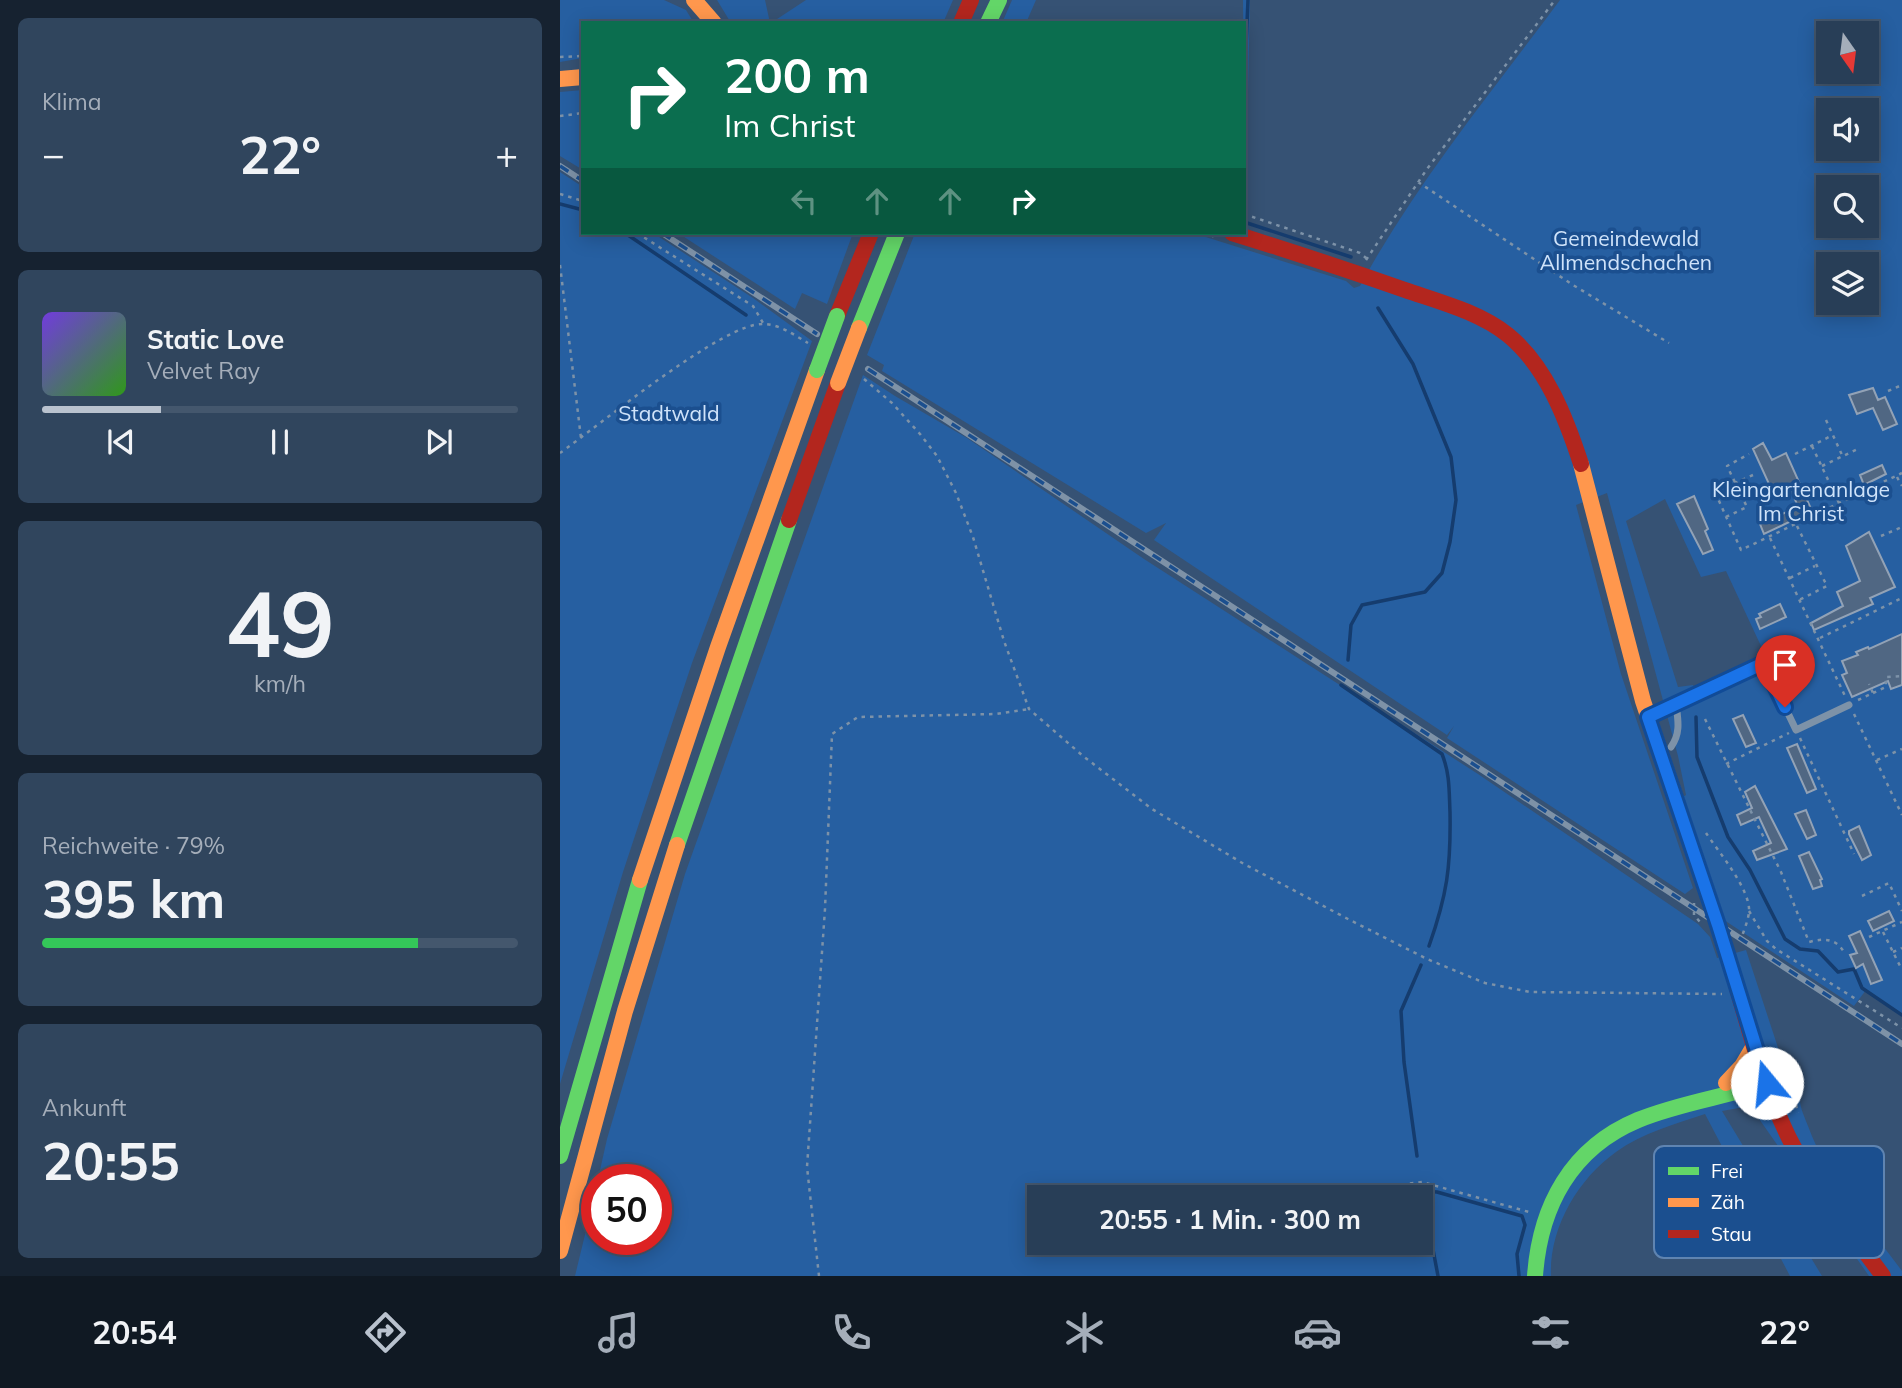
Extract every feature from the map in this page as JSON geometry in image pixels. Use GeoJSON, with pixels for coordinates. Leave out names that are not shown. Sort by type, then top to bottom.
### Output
{"type":"FeatureCollection","features":[{"type":"Feature","properties":{"kind":"main road"},"geometry":{"type":"LineString","coordinates":[[694,0],[707,12],[712,21]]}},
{"type":"Feature","properties":{"kind":"main road"},"geometry":{"type":"LineString","coordinates":[[962,21],[971,0]]}},
{"type":"Feature","properties":{"kind":"main road"},"geometry":{"type":"LineString","coordinates":[[989,21],[999,0]]}},
{"type":"Feature","properties":{"kind":"main road"},"geometry":{"type":"LineString","coordinates":[[560,79],[581,77]]}},
{"type":"Feature","properties":{"kind":"main road"},"geometry":{"type":"LineString","coordinates":[[560,1156],[645,862],[817,370],[870,235]]}},
{"type":"Feature","properties":{"kind":"main road"},"geometry":{"type":"LineString","coordinates":[[560,1251],[597,1114],[669,871],[741,654],[838,383],[896,235]]}},
{"type":"Feature","properties":{"kind":"main road"},"geometry":{"type":"LineString","coordinates":[[1238,235],[1360,274],[1482,318],[1511,338],[1535,364],[1552,389],[1566,421],[1589,491],[1620,622],[1648,717],[1755,1044],[1770,1074],[1794,1146]]}},
{"type":"Feature","properties":{"kind":"main road"},"geometry":{"type":"LineString","coordinates":[[1699,1100],[1726,1083],[1742,1066],[1755,1044]]}},
{"type":"Feature","properties":{"kind":"main road"},"geometry":{"type":"LineString","coordinates":[[1726,1083],[1770,1074]]}},
{"type":"Feature","properties":{"kind":"main road"},"geometry":{"type":"LineString","coordinates":[[1535,1276],[1538,1239],[1545,1217],[1568,1174],[1580,1160],[1636,1120],[1699,1100],[1733,1094],[1770,1074]]}},
{"type":"Feature","properties":{"kind":"main road"},"geometry":{"type":"LineString","coordinates":[[1870,1258],[1883,1276]]}},
{"type":"Feature","properties":{"kind":"lane"},"geometry":{"type":"LineString","coordinates":[[1648,717],[1764,663],[1796,730],[1849,705]]}},
{"type":"Feature","properties":{"kind":"lane"},"geometry":{"type":"LineString","coordinates":[[1671,747],[1679,724],[1676,704]]}},
{"type":"Feature","properties":{"kind":"path"},"geometry":{"type":"LineString","coordinates":[[1246,215],[1360,253],[1366,258],[1418,182],[1555,0]]}},
{"type":"Feature","properties":{"kind":"path"},"geometry":{"type":"LineString","coordinates":[[560,57],[581,55]]}},
{"type":"Feature","properties":{"kind":"path"},"geometry":{"type":"LineString","coordinates":[[560,116],[581,113]]}},
{"type":"Feature","properties":{"kind":"path"},"geometry":{"type":"LineString","coordinates":[[1418,182],[1573,285],[1669,343]]}},
{"type":"Feature","properties":{"kind":"path"},"geometry":{"type":"LineString","coordinates":[[560,194],[581,200]]}},
{"type":"Feature","properties":{"kind":"path"},"geometry":{"type":"LineString","coordinates":[[640,235],[753,306],[763,323]]}},
{"type":"Feature","properties":{"kind":"path"},"geometry":{"type":"LineString","coordinates":[[560,265],[581,438]]}},
{"type":"Feature","properties":{"kind":"path"},"geometry":{"type":"LineString","coordinates":[[560,453],[679,366],[721,338],[750,325],[763,323],[781,327],[808,343]]}},
{"type":"Feature","properties":{"kind":"path"},"geometry":{"type":"LineString","coordinates":[[864,379],[891,403],[937,456],[973,537],[1000,631],[1029,709],[1083,756],[1153,809],[1233,857],[1427,959],[1485,982],[1530,992],[1711,994],[1739,990]]}},
{"type":"Feature","properties":{"kind":"path"},"geometry":{"type":"LineString","coordinates":[[1888,391],[1902,385]]}},
{"type":"Feature","properties":{"kind":"path"},"geometry":{"type":"LineString","coordinates":[[1826,420],[1843,456]]}},
{"type":"Feature","properties":{"kind":"path"},"geometry":{"type":"LineString","coordinates":[[1795,454],[1833,435]]}},
{"type":"Feature","properties":{"kind":"path"},"geometry":{"type":"LineString","coordinates":[[1812,446],[1839,503]]}},
{"type":"Feature","properties":{"kind":"path"},"geometry":{"type":"LineString","coordinates":[[1822,466],[1860,448]]}},
{"type":"Feature","properties":{"kind":"path"},"geometry":{"type":"LineString","coordinates":[[1726,517],[1746,507],[1727,466],[1749,454]]}},
{"type":"Feature","properties":{"kind":"path"},"geometry":{"type":"LineString","coordinates":[[1753,475],[1715,492],[1741,550],[1902,473]]}},
{"type":"Feature","properties":{"kind":"path"},"geometry":{"type":"LineString","coordinates":[[1896,476],[1902,486]]}},
{"type":"Feature","properties":{"kind":"path"},"geometry":{"type":"LineString","coordinates":[[1796,524],[1827,586],[1799,600]]}},
{"type":"Feature","properties":{"kind":"path"},"geometry":{"type":"LineString","coordinates":[[1881,536],[1900,527],[1902,536]]}},
{"type":"Feature","properties":{"kind":"path"},"geometry":{"type":"LineString","coordinates":[[1770,538],[1902,815]]}},
{"type":"Feature","properties":{"kind":"path"},"geometry":{"type":"LineString","coordinates":[[1790,578],[1816,565]]}},
{"type":"Feature","properties":{"kind":"path"},"geometry":{"type":"LineString","coordinates":[[1818,638],[1902,598]]}},
{"type":"Feature","properties":{"kind":"path"},"geometry":{"type":"LineString","coordinates":[[1849,705],[1886,688],[1886,677],[1902,676]]}},
{"type":"Feature","properties":{"kind":"path"},"geometry":{"type":"LineString","coordinates":[[1869,684],[1873,693]]}},
{"type":"Feature","properties":{"kind":"path"},"geometry":{"type":"LineString","coordinates":[[819,1276],[807,1167],[825,909],[832,734],[858,717],[996,714],[1029,709]]}},
{"type":"Feature","properties":{"kind":"path"},"geometry":{"type":"LineString","coordinates":[[1705,719],[1782,872],[1809,942],[1823,938],[1841,947],[1845,954]]}},
{"type":"Feature","properties":{"kind":"path"},"geometry":{"type":"LineString","coordinates":[[1726,764],[1796,730],[1854,854]]}},
{"type":"Feature","properties":{"kind":"path"},"geometry":{"type":"LineString","coordinates":[[1877,761],[1902,749]]}},
{"type":"Feature","properties":{"kind":"path"},"geometry":{"type":"LineString","coordinates":[[1897,804],[1902,802]]}},
{"type":"Feature","properties":{"kind":"path"},"geometry":{"type":"LineString","coordinates":[[1862,896],[1889,883],[1902,911]]}},
{"type":"Feature","properties":{"kind":"path"},"geometry":{"type":"LineString","coordinates":[[1694,898],[1694,915],[1702,925]]}},
{"type":"Feature","properties":{"kind":"path"},"geometry":{"type":"LineString","coordinates":[[1749,910],[1767,941],[1776,949],[1902,1028]]}},
{"type":"Feature","properties":{"kind":"path"},"geometry":{"type":"LineString","coordinates":[[1869,937],[1902,922]]}},
{"type":"Feature","properties":{"kind":"path"},"geometry":{"type":"LineString","coordinates":[[1883,932],[1902,970]]}},
{"type":"Feature","properties":{"kind":"path"},"geometry":{"type":"LineString","coordinates":[[1893,952],[1902,947]]}},
{"type":"Feature","properties":{"kind":"path"},"geometry":{"type":"LineString","coordinates":[[1770,1074],[1788,1072],[1794,1078],[1798,1115]]}},
{"type":"Feature","properties":{"kind":"path"},"geometry":{"type":"LineString","coordinates":[[1396,1185],[1422,1182],[1433,1185]]}},
{"type":"Feature","properties":{"kind":"path"},"geometry":{"type":"LineString","coordinates":[[1433,1185],[1533,1213]]}},
{"type":"Feature","properties":{"kind":"green space"},"geometry":{"type":"Polygon","coordinates":[[[560,0],[664,0],[686,10],[693,21],[581,21],[581,58],[560,62],[560,0]]]}},
{"type":"Feature","properties":{"kind":"green space"},"geometry":{"type":"Polygon","coordinates":[[[717,0],[765,0],[770,21],[730,21],[717,0]]]}},
{"type":"Feature","properties":{"kind":"green space"},"geometry":{"type":"Polygon","coordinates":[[[806,0],[953,0],[944,21],[774,21],[806,0]]]}},
{"type":"Feature","properties":{"kind":"green space"},"geometry":{"type":"Polygon","coordinates":[[[1012,0],[1036,0],[1027,21],[1003,21],[1012,0]]]}},
{"type":"Feature","properties":{"kind":"green space"},"geometry":{"type":"Polygon","coordinates":[[[1243,0],[1250,0],[1246,102],[1246,21],[1243,21],[1243,0]]]}},
{"type":"Feature","properties":{"kind":"green space"},"geometry":{"type":"Polygon","coordinates":[[[1560,0],[1902,0],[1902,1014],[1866,990],[1854,1006],[1724,920],[1681,798],[1686,795],[1678,756],[1607,493],[1576,505],[1621,674],[1693,888],[1685,894],[1447,738],[1454,726],[1447,735],[1154,540],[1166,523],[1146,533],[882,371],[884,365],[867,355],[914,235],[1199,235],[1346,281],[1354,288],[1360,286],[1429,175],[1560,0]],[[1665,499],[1626,521],[1678,687],[1693,685],[1694,688],[1681,695],[1683,701],[1768,661],[1726,571],[1701,577],[1665,499]]]}},
{"type":"Feature","properties":{"kind":"green space"},"geometry":{"type":"Polygon","coordinates":[[[581,90],[581,169],[560,156],[560,92],[581,90]]]}},
{"type":"Feature","properties":{"kind":"green space","name":"Stadtwald"},"geometry":{"type":"Polygon","coordinates":[[[560,172],[581,186],[581,235],[656,235],[753,298],[812,341],[692,663],[623,872],[560,1084],[560,172]]]}},
{"type":"Feature","properties":{"kind":"green space"},"geometry":{"type":"Polygon","coordinates":[[[681,235],[852,235],[827,304],[802,293],[795,309],[681,235]]]}},
{"type":"Feature","properties":{"kind":"green space"},"geometry":{"type":"Polygon","coordinates":[[[863,375],[967,438],[1144,559],[1478,774],[1698,924],[1710,937],[1717,958],[1746,950],[1783,1063],[1796,1070],[1801,1077],[1801,1106],[1816,1146],[1778,1146],[1750,1106],[1722,1111],[1743,1146],[1722,1146],[1705,1114],[1637,1139],[1602,1163],[1578,1190],[1555,1240],[1551,1276],[575,1276],[581,1251],[581,1255],[672,1255],[672,1164],[601,1164],[685,874],[863,375]]]}},
{"type":"Feature","properties":{"kind":"green space"},"geometry":{"type":"Polygon","coordinates":[[[1884,1247],[1902,1271],[1902,1276],[1869,1276],[1856,1258],[1884,1258],[1884,1247]]]}},
{"type":"Feature","properties":{"kind":"green space"},"geometry":{"type":"Polygon","coordinates":[[[1781,1258],[1811,1258],[1822,1276],[1790,1276],[1781,1258]]]}},
{"type":"Feature","properties":{"kind":"building"},"geometry":{"type":"Polygon","coordinates":[[[1873,388],[1878,400],[1885,397],[1897,424],[1883,430],[1873,408],[1857,414],[1849,395],[1873,388]]]}},
{"type":"Feature","properties":{"kind":"building"},"geometry":{"type":"Polygon","coordinates":[[[1763,443],[1772,460],[1786,453],[1812,511],[1764,534],[1760,524],[1798,507],[1790,487],[1774,495],[1753,449],[1763,443]]]}},
{"type":"Feature","properties":{"kind":"building"},"geometry":{"type":"Polygon","coordinates":[[[1882,465],[1886,474],[1864,485],[1860,475],[1882,465]]]}},
{"type":"Feature","properties":{"kind":"building"},"geometry":{"type":"Polygon","coordinates":[[[1694,496],[1708,529],[1705,531],[1713,550],[1703,554],[1677,504],[1694,496]]]}},
{"type":"Feature","properties":{"kind":"building"},"geometry":{"type":"Polygon","coordinates":[[[1869,532],[1895,587],[1870,598],[1873,604],[1814,630],[1811,623],[1843,606],[1837,592],[1860,581],[1846,546],[1869,532]]]}},
{"type":"Feature","properties":{"kind":"building"},"geometry":{"type":"Polygon","coordinates":[[[1780,604],[1786,617],[1760,629],[1756,619],[1761,617],[1759,614],[1780,604]]]}},
{"type":"Feature","properties":{"kind":"building"},"geometry":{"type":"Polygon","coordinates":[[[1902,634],[1902,685],[1891,689],[1888,681],[1852,697],[1842,675],[1847,673],[1842,661],[1858,655],[1856,652],[1902,634]]]}},
{"type":"Feature","properties":{"kind":"building"},"geometry":{"type":"Polygon","coordinates":[[[1743,715],[1756,743],[1746,747],[1733,719],[1743,715]]]}},
{"type":"Feature","properties":{"kind":"building"},"geometry":{"type":"Polygon","coordinates":[[[1797,744],[1816,789],[1807,793],[1787,748],[1797,744]]]}},
{"type":"Feature","properties":{"kind":"building"},"geometry":{"type":"Polygon","coordinates":[[[1755,786],[1787,849],[1757,860],[1753,851],[1771,843],[1759,817],[1741,825],[1737,815],[1752,808],[1745,792],[1755,786]]]}},
{"type":"Feature","properties":{"kind":"building"},"geometry":{"type":"Polygon","coordinates":[[[1806,810],[1816,835],[1807,839],[1795,814],[1806,810]]]}},
{"type":"Feature","properties":{"kind":"building"},"geometry":{"type":"Polygon","coordinates":[[[1859,826],[1871,855],[1862,860],[1849,834],[1849,831],[1859,826]]]}},
{"type":"Feature","properties":{"kind":"building"},"geometry":{"type":"Polygon","coordinates":[[[1809,852],[1822,879],[1822,886],[1813,889],[1799,856],[1809,852]]]}},
{"type":"Feature","properties":{"kind":"building"},"geometry":{"type":"Polygon","coordinates":[[[1889,911],[1894,921],[1873,931],[1868,921],[1889,911]]]}},
{"type":"Feature","properties":{"kind":"building"},"geometry":{"type":"Polygon","coordinates":[[[1860,931],[1882,980],[1871,984],[1863,964],[1856,968],[1850,955],[1857,953],[1849,936],[1860,931]]]}},
{"type":"Feature","properties":{"kind":"waterway"},"geometry":{"type":"LineString","coordinates":[[1246,46],[1248,0]]}},
{"type":"Feature","properties":{"kind":"waterway"},"geometry":{"type":"LineString","coordinates":[[560,204],[581,209]]}},
{"type":"Feature","properties":{"kind":"waterway"},"geometry":{"type":"LineString","coordinates":[[1246,223],[1351,257]]}},
{"type":"Feature","properties":{"kind":"waterway"},"geometry":{"type":"LineString","coordinates":[[628,235],[746,315]]}},
{"type":"Feature","properties":{"kind":"waterway"},"geometry":{"type":"LineString","coordinates":[[1348,660],[1351,625],[1362,605],[1425,592],[1442,573],[1456,500],[1451,457],[1413,364],[1378,308]]}},
{"type":"Feature","properties":{"kind":"waterway"},"geometry":{"type":"LineString","coordinates":[[1341,685],[1442,754],[1445,761],[1449,797],[1449,865],[1444,896],[1429,946]]}},
{"type":"Feature","properties":{"kind":"waterway"},"geometry":{"type":"LineString","coordinates":[[1696,717],[1697,757],[1728,837],[1750,870],[1785,939],[1800,949],[1818,951],[1838,972],[1854,969],[1862,988],[1902,1015]]}},
{"type":"Feature","properties":{"kind":"waterway"},"geometry":{"type":"LineString","coordinates":[[1417,1156],[1404,1062],[1401,1011],[1421,965]]}},
{"type":"Feature","properties":{"kind":"waterway"},"geometry":{"type":"LineString","coordinates":[[1433,1192],[1522,1216],[1525,1225],[1517,1254],[1519,1276]]}},
{"type":"Feature","properties":{"kind":"waterway"},"geometry":{"type":"LineString","coordinates":[[1433,1249],[1438,1276]]}},
{"type":"Feature","properties":{"kind":"railway"},"geometry":{"type":"LineString","coordinates":[[560,166],[581,180]]}},
{"type":"Feature","properties":{"kind":"railway"},"geometry":{"type":"LineString","coordinates":[[665,235],[817,334]]}},
{"type":"Feature","properties":{"kind":"railway"},"geometry":{"type":"LineString","coordinates":[[868,369],[1902,1044]]}},
{"type":"Feature","properties":{"kind":"traffic: fast"},"geometry":{"type":"LineString","coordinates":[[989,21],[999,0]]}},
{"type":"Feature","properties":{"kind":"traffic: fast"},"geometry":{"type":"LineString","coordinates":[[859,328],[896,235]]}},
{"type":"Feature","properties":{"kind":"traffic: fast"},"geometry":{"type":"LineString","coordinates":[[817,370],[837,316]]}},
{"type":"Feature","properties":{"kind":"traffic: fast"},"geometry":{"type":"LineString","coordinates":[[677,845],[789,520]]}},
{"type":"Feature","properties":{"kind":"traffic: fast"},"geometry":{"type":"LineString","coordinates":[[560,1156],[640,880]]}},
{"type":"Feature","properties":{"kind":"traffic: fast"},"geometry":{"type":"LineString","coordinates":[[1535,1276],[1538,1250],[1552,1203],[1563,1182],[1594,1146],[1615,1132],[1654,1114],[1767,1083]]}},
{"type":"Feature","properties":{"kind":"traffic: slow"},"geometry":{"type":"LineString","coordinates":[[694,0],[712,21]]}},
{"type":"Feature","properties":{"kind":"traffic: slow"},"geometry":{"type":"LineString","coordinates":[[560,79],[581,77]]}},
{"type":"Feature","properties":{"kind":"traffic: slow"},"geometry":{"type":"LineString","coordinates":[[838,383],[859,328]]}},
{"type":"Feature","properties":{"kind":"traffic: slow"},"geometry":{"type":"LineString","coordinates":[[640,880],[718,647],[817,370]]}},
{"type":"Feature","properties":{"kind":"traffic: slow"},"geometry":{"type":"LineString","coordinates":[[1581,464],[1643,701],[1718,924]]}},
{"type":"Feature","properties":{"kind":"traffic: slow"},"geometry":{"type":"LineString","coordinates":[[560,1251],[625,1011],[677,845]]}},
{"type":"Feature","properties":{"kind":"traffic: slow"},"geometry":{"type":"LineString","coordinates":[[1726,1083],[1742,1066],[1755,1044]]}},
{"type":"Feature","properties":{"kind":"traffic: jam"},"geometry":{"type":"LineString","coordinates":[[962,21],[971,0]]}},
{"type":"Feature","properties":{"kind":"traffic: jam"},"geometry":{"type":"LineString","coordinates":[[837,316],[870,235]]}},
{"type":"Feature","properties":{"kind":"traffic: jam"},"geometry":{"type":"LineString","coordinates":[[1238,235],[1445,303],[1497,327],[1521,348],[1544,377],[1569,429],[1581,464]]}},
{"type":"Feature","properties":{"kind":"traffic: jam"},"geometry":{"type":"LineString","coordinates":[[789,520],[838,383]]}},
{"type":"Feature","properties":{"kind":"traffic: jam"},"geometry":{"type":"LineString","coordinates":[[1718,924],[1758,1060],[1777,1112],[1793,1146]]}},
{"type":"Feature","properties":{"kind":"traffic: jam"},"geometry":{"type":"LineString","coordinates":[[1869,1258],[1883,1276]]}},
{"type":"Feature","properties":{"kind":"route"},"geometry":{"type":"LineString","coordinates":[[1767,1083],[1718,925],[1648,717],[1764,663],[1785,707]]}},
{"type":"Feature","properties":{"kind":"park label","name":"Gemeindewald Allmendschachen"},"geometry":{"type":"Point","coordinates":[1626,251]}},
{"type":"Feature","properties":{"kind":"park label","name":"Kleingartenanlage Im Christ"},"geometry":{"type":"Point","coordinates":[1801,502]}}]}
